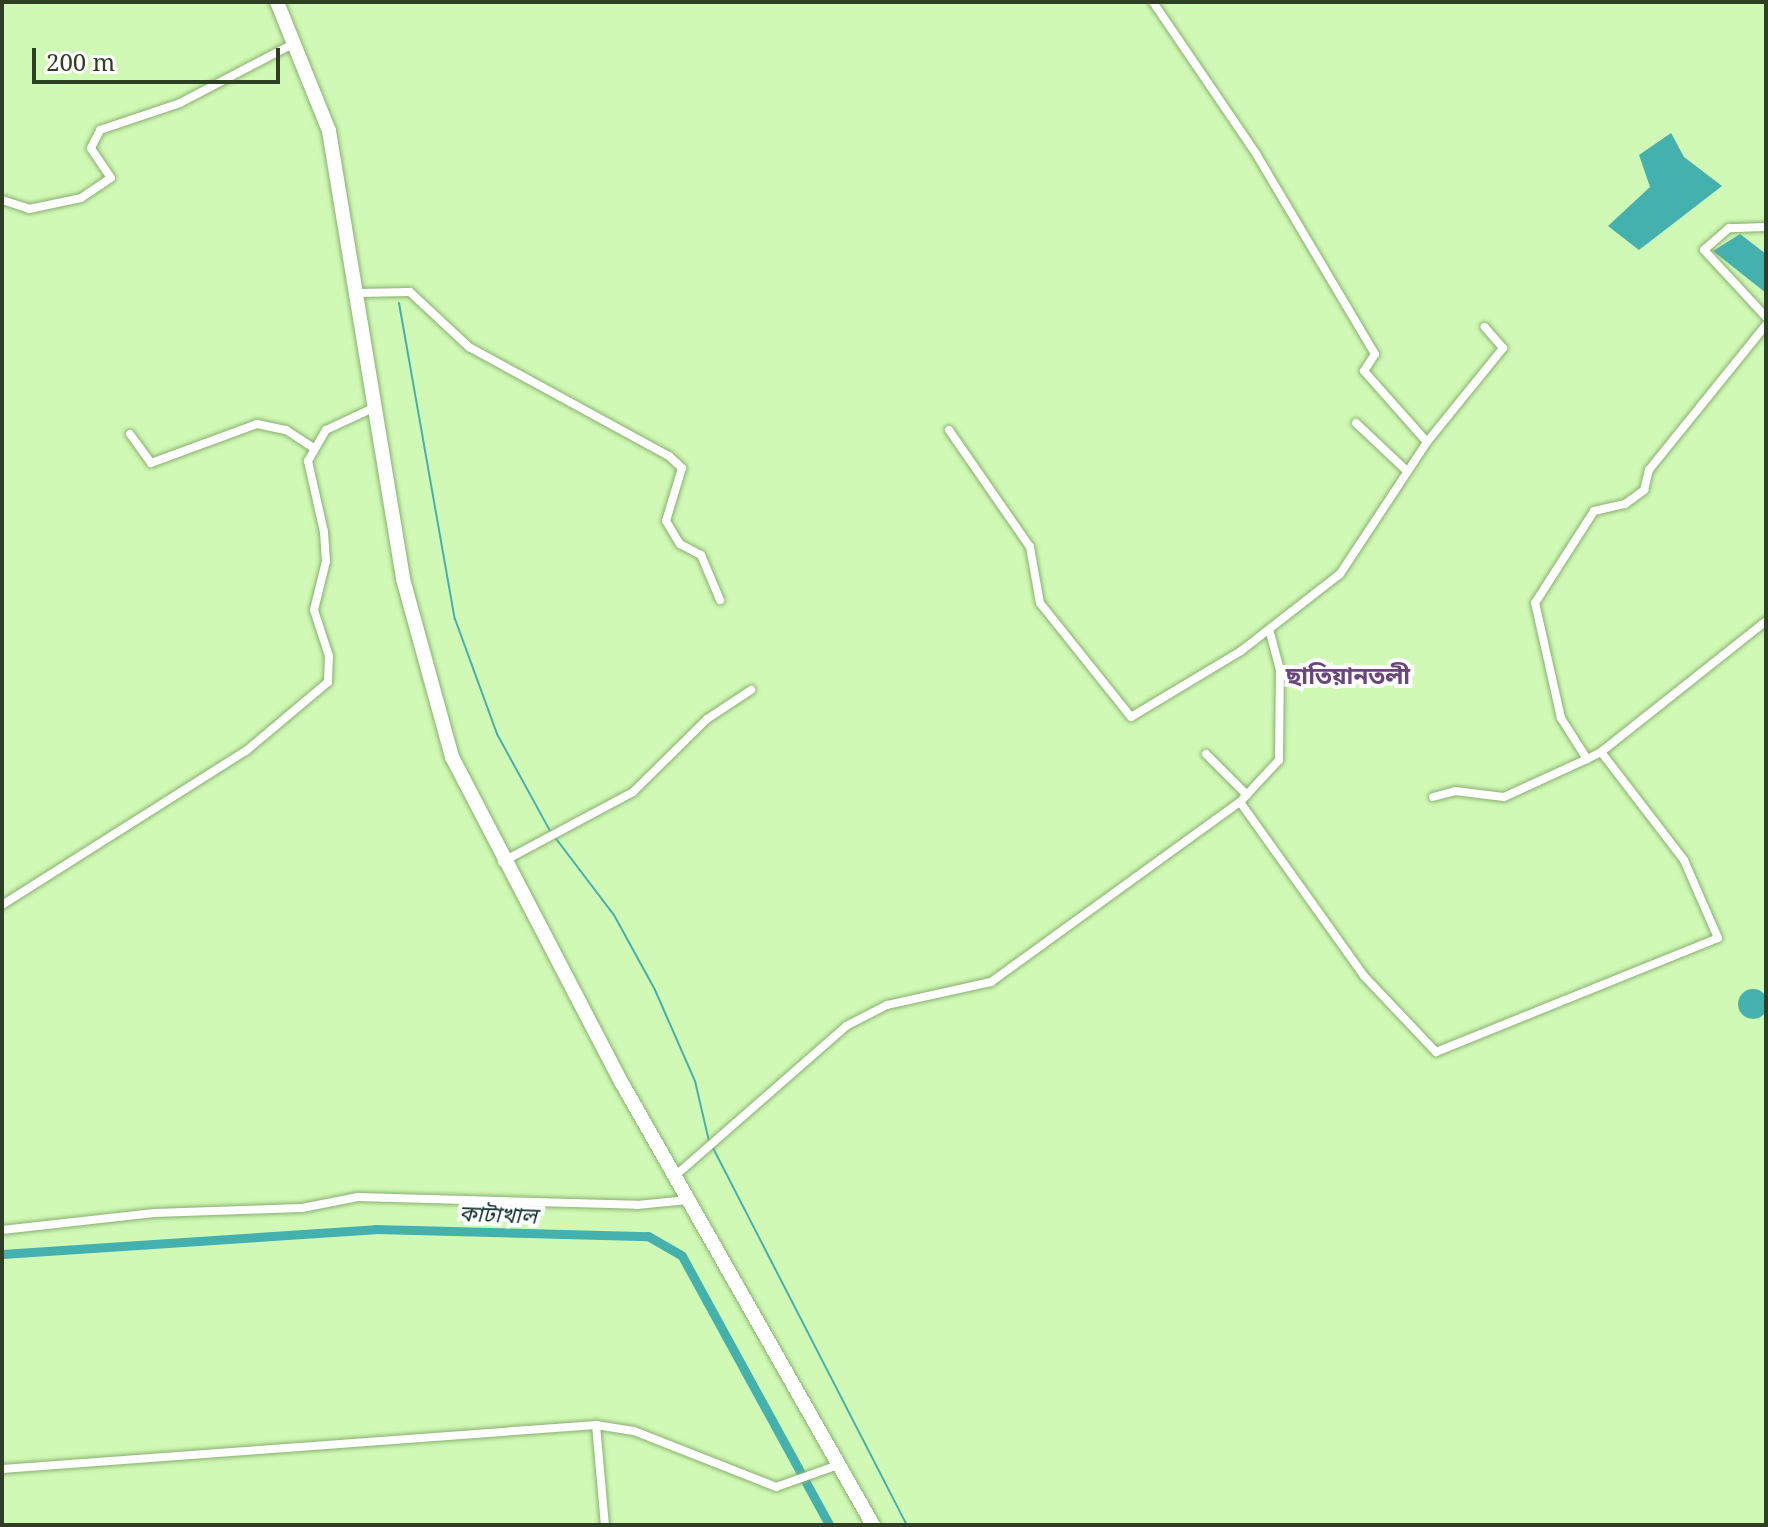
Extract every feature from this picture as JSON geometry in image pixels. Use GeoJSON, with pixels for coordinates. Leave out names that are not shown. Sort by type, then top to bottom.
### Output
{"type":"FeatureCollection","features":[{"type":"Feature","properties":{"kind":"main road"},"geometry":{"type":"LineString","coordinates":[[277,2],[297,42],[329,131],[377,406],[403,579],[436,715],[502,863],[676,1175],[834,1468],[873,1525]]}},
{"type":"Feature","properties":{"kind":"street"},"geometry":{"type":"LineString","coordinates":[[1153,2],[1257,155],[1375,354],[1364,371],[1427,442]]}},
{"type":"Feature","properties":{"kind":"street"},"geometry":{"type":"LineString","coordinates":[[2,200],[29,209],[81,198],[111,178],[91,148],[100,130],[180,103],[297,42]]}},
{"type":"Feature","properties":{"kind":"street"},"geometry":{"type":"LineString","coordinates":[[1766,227],[1729,228],[1704,250],[1766,317]]}},
{"type":"Feature","properties":{"kind":"street"},"geometry":{"type":"LineString","coordinates":[[358,293],[410,292],[469,347],[669,456],[682,468],[666,521],[680,544],[701,555],[720,600]]}},
{"type":"Feature","properties":{"kind":"street"},"geometry":{"type":"LineString","coordinates":[[1587,759],[1561,718],[1535,603],[1543,581],[1594,511],[1625,504],[1644,490],[1649,470],[1766,325]]}},
{"type":"Feature","properties":{"kind":"street"},"geometry":{"type":"LineString","coordinates":[[949,430],[1030,547],[1040,603],[1131,717],[1269,629],[1340,574],[1427,442],[1503,348],[1485,327]]}},
{"type":"Feature","properties":{"kind":"street"},"geometry":{"type":"LineString","coordinates":[[312,447],[348,416],[377,406]]}},
{"type":"Feature","properties":{"kind":"street"},"geometry":{"type":"LineString","coordinates":[[1356,423],[1407,471]]}},
{"type":"Feature","properties":{"kind":"street"},"geometry":{"type":"LineString","coordinates":[[2,905],[246,751],[328,682],[329,656],[314,610],[326,561],[312,447],[286,430],[257,424],[151,463],[130,434]]}},
{"type":"Feature","properties":{"kind":"street"},"geometry":{"type":"LineString","coordinates":[[1433,797],[1455,791],[1504,797],[1601,752],[1766,621]]}},
{"type":"Feature","properties":{"kind":"street"},"geometry":{"type":"LineString","coordinates":[[676,1175],[846,1026],[887,1005],[991,982],[1244,799],[1279,760],[1280,670],[1269,629]]}},
{"type":"Feature","properties":{"kind":"street"},"geometry":{"type":"LineString","coordinates":[[502,863],[567,822],[633,792],[707,719],[751,690]]}},
{"type":"Feature","properties":{"kind":"street"},"geometry":{"type":"LineString","coordinates":[[1206,754],[1244,799],[1364,976],[1436,1052],[1718,938],[1684,860],[1601,752]]}},
{"type":"Feature","properties":{"kind":"street"},"geometry":{"type":"LineString","coordinates":[[2,1230],[154,1213],[302,1208],[358,1197],[637,1205],[688,1200]]}},
{"type":"Feature","properties":{"kind":"street"},"geometry":{"type":"LineString","coordinates":[[596,1425],[605,1525]]}},
{"type":"Feature","properties":{"kind":"street"},"geometry":{"type":"LineString","coordinates":[[2,1469],[596,1425],[783,1487],[834,1468]]}},
{"type":"Feature","properties":{"kind":"water"},"geometry":{"type":"Polygon","coordinates":[[[1671,133],[1684,157],[1722,186],[1639,250],[1608,226],[1650,187],[1639,155],[1671,133]]]}},
{"type":"Feature","properties":{"kind":"water"},"geometry":{"type":"Polygon","coordinates":[[[1740,234],[1766,254],[1766,293],[1713,251],[1740,234]]]}},
{"type":"Feature","properties":{"kind":"water"},"geometry":{"type":"Polygon","coordinates":[[[1753,989],[1764,993],[1768,1004],[1764,1015],[1753,1019],[1742,1015],[1738,1004],[1742,993],[1753,989]]]}},
{"type":"Feature","properties":{"kind":"waterway"},"geometry":{"type":"LineString","coordinates":[[399,303],[455,619],[497,734],[550,831]]}},
{"type":"Feature","properties":{"kind":"waterway"},"geometry":{"type":"LineString","coordinates":[[554,836],[614,915],[655,990],[695,1081],[709,1141]]}},
{"type":"Feature","properties":{"kind":"waterway"},"geometry":{"type":"LineString","coordinates":[[712,1146],[907,1525]]}},
{"type":"Feature","properties":{"kind":"waterway","name":"কাটাখাল"},"geometry":{"type":"LineString","coordinates":[[2,1254],[375,1229],[648,1236],[682,1256],[829,1525]]}},
{"type":"Feature","properties":{"kind":"district","name":"ছাতিয়ানতলী"},"geometry":{"type":"Point","coordinates":[1348,675]}}]}
